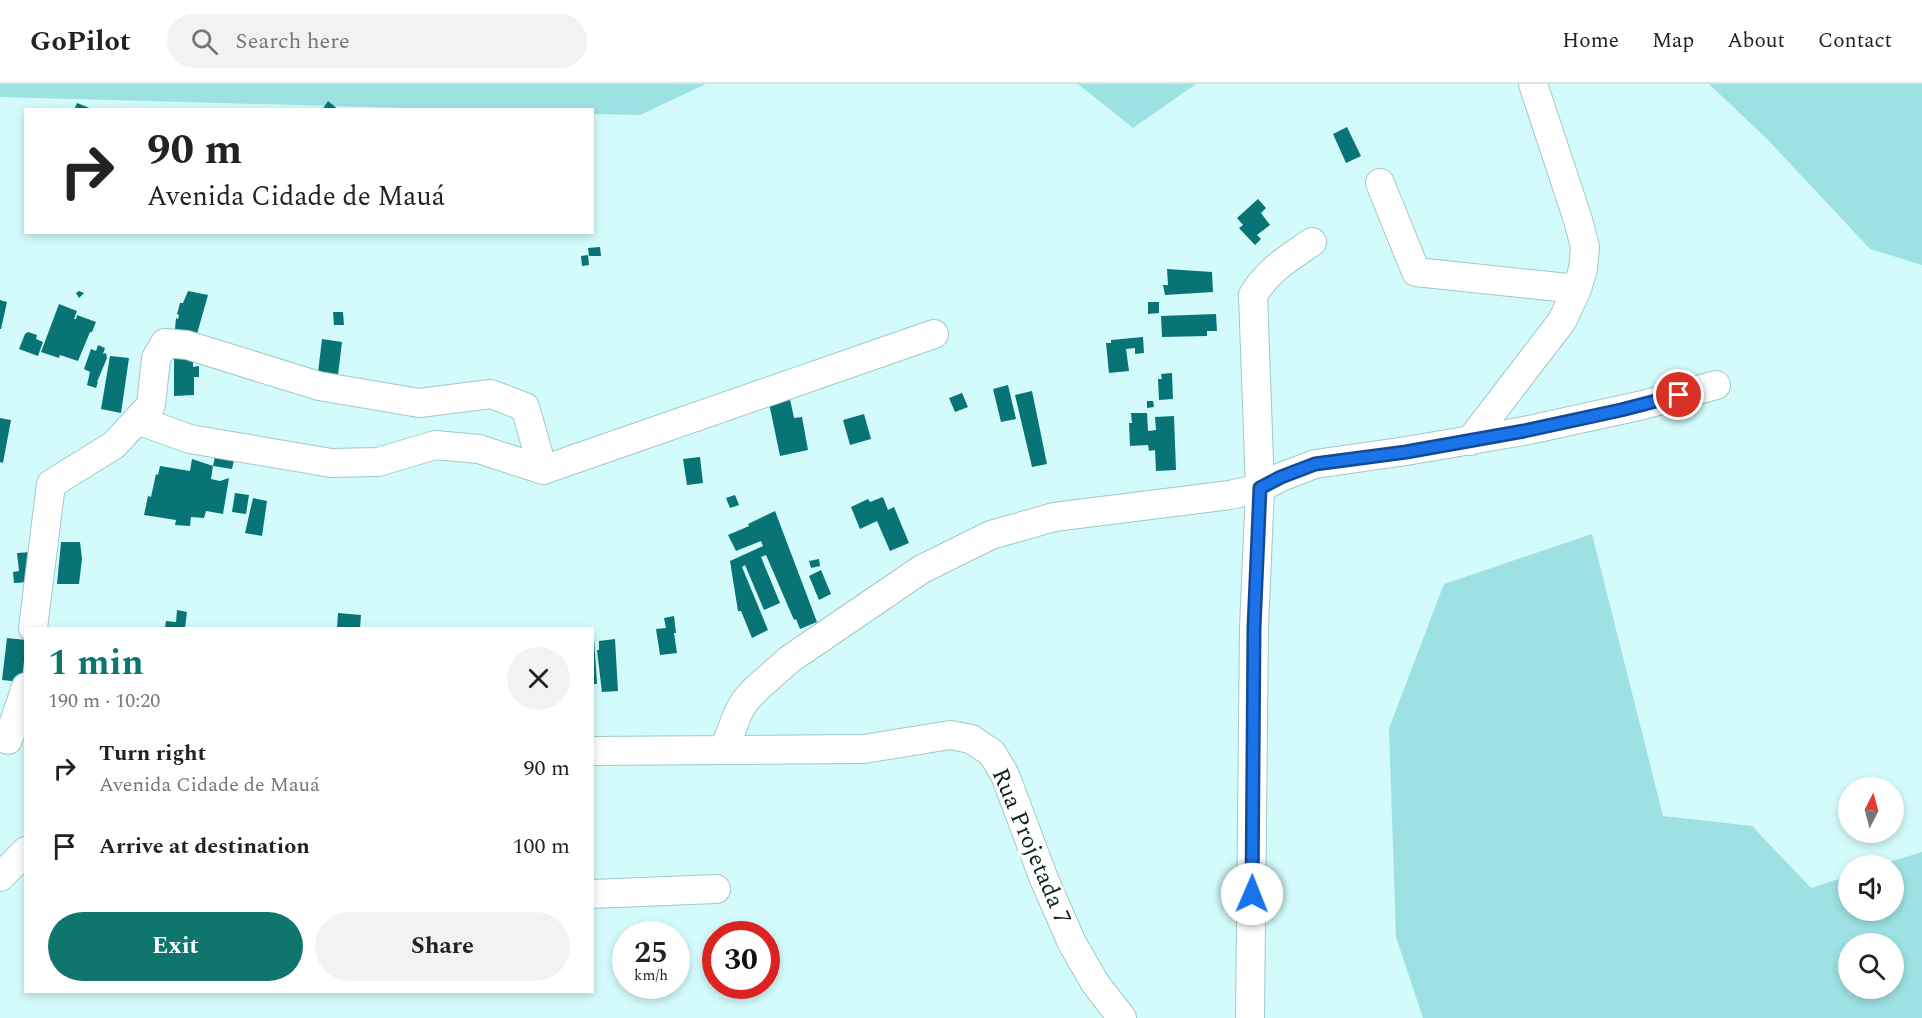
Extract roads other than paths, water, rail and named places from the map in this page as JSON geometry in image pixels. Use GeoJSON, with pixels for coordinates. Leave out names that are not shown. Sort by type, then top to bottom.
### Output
{"type":"FeatureCollection","features":[{"type":"Feature","properties":{"kind":"street"},"geometry":{"type":"LineString","coordinates":[[1470,441],[1562,321],[1577,289],[1583,269],[1584,247],[1578,220],[1533,84]]}},
{"type":"Feature","properties":{"kind":"street"},"geometry":{"type":"LineString","coordinates":[[1380,183],[1416,272],[1577,289]]}},
{"type":"Feature","properties":{"kind":"street"},"geometry":{"type":"LineString","coordinates":[[1250,1018],[1254,628],[1260,488],[1253,295],[1262,279],[1312,242]]}},
{"type":"Feature","properties":{"kind":"street"},"geometry":{"type":"LineString","coordinates":[[137,420],[190,439],[331,463],[378,462],[435,445],[479,449],[543,470],[934,334]]}},
{"type":"Feature","properties":{"kind":"street"},"geometry":{"type":"LineString","coordinates":[[33,627],[51,484],[114,445],[151,405],[156,358],[165,343],[187,345],[319,386],[419,403],[491,394],[525,407],[543,470]]}},
{"type":"Feature","properties":{"kind":"street"},"geometry":{"type":"LineString","coordinates":[[724,750],[745,700],[790,659],[922,569],[990,534],[1054,517],[1230,495],[1260,488],[1315,464],[1470,441],[1578,420],[1716,385]]}},
{"type":"Feature","properties":{"kind":"street"},"geometry":{"type":"LineString","coordinates":[[11,741],[24,694]]}},
{"type":"Feature","properties":{"kind":"street","name":"Rua Projetada 7"},"geometry":{"type":"LineString","coordinates":[[594,751],[864,748],[950,735],[971,739],[992,753],[1005,774],[1044,879],[1072,943],[1095,983],[1122,1018]]}},
{"type":"Feature","properties":{"kind":"street"},"geometry":{"type":"LineString","coordinates":[[0,877],[24,853]]}},
{"type":"Feature","properties":{"kind":"street"},"geometry":{"type":"LineString","coordinates":[[594,894],[716,889]]}}]}
